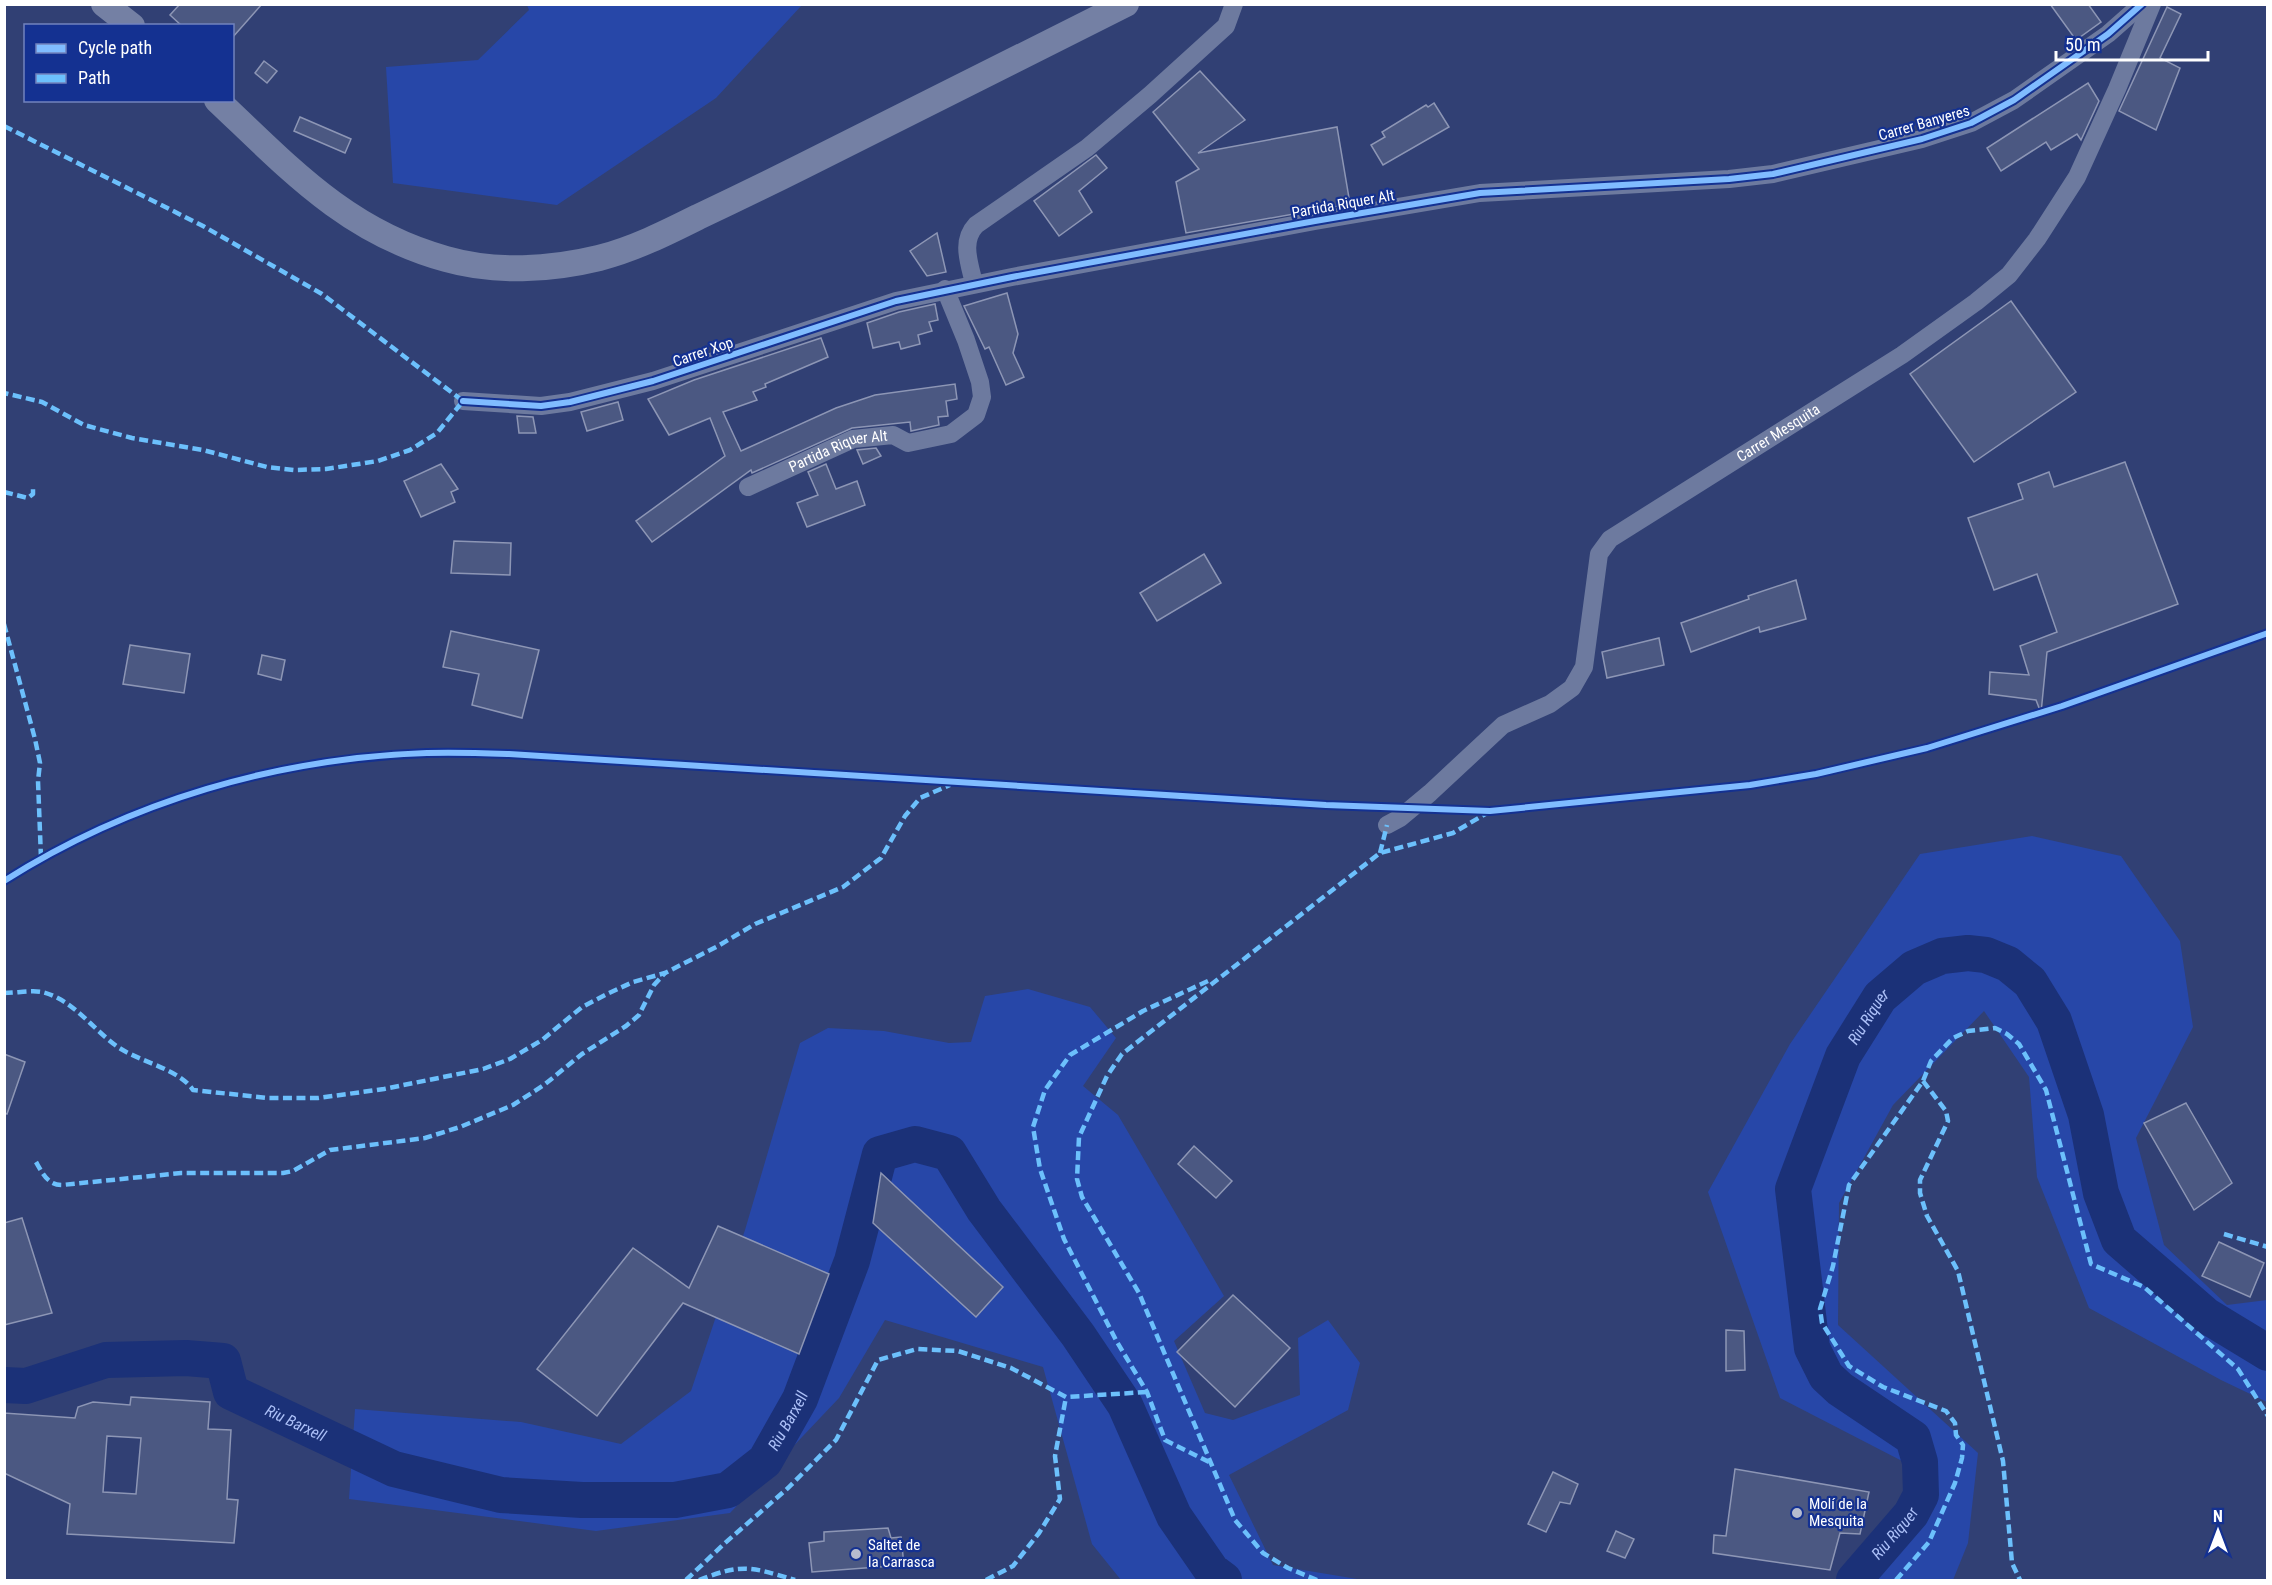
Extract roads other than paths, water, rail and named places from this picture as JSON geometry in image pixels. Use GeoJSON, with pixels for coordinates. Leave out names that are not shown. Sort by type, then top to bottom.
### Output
{"type":"FeatureCollection","features":[{"type":"Feature","properties":{"kind":"main road"},"geometry":{"type":"LineString","coordinates":[[104,4],[129,24]]}},
{"type":"Feature","properties":{"kind":"main road"},"geometry":{"type":"LineString","coordinates":[[219,102],[307,186],[351,218],[377,233],[410,248],[447,260],[476,266],[535,268],[567,265],[642,244],[1126,4]]}},
{"type":"Feature","properties":{"kind":"street"},"geometry":{"type":"LineString","coordinates":[[975,284],[967,247],[969,232],[1087,148],[1150,95],[1226,26],[1234,4]]}},
{"type":"Feature","properties":{"kind":"street","name":"Carrer Banyeres"},"geometry":{"type":"LineString","coordinates":[[1750,177],[1773,174],[1922,139],[1971,123],[2014,100],[2063,66],[2108,34],[2142,4]]}},
{"type":"Feature","properties":{"kind":"street","name":"Carrer Mesquita"},"geometry":{"type":"LineString","coordinates":[[1387,825],[1400,818],[1430,793],[1503,725],[1550,704],[1572,688],[1584,667],[1587,654],[1599,554],[1610,539],[1902,355],[1976,302],[2009,275],[2037,239],[2077,177],[2152,4]]}},
{"type":"Feature","properties":{"kind":"street","name":"Partida Riquer Alt"},"geometry":{"type":"LineString","coordinates":[[748,487],[853,440],[893,435],[908,443],[951,434],[976,415],[982,397],[980,382],[966,340],[945,290],[1315,221],[1480,193],[1750,177]]}},
{"type":"Feature","properties":{"kind":"street","name":"Carrer Xop"},"geometry":{"type":"LineString","coordinates":[[463,401],[541,406],[570,402],[653,381],[835,319],[896,301],[945,290]]}},
{"type":"Feature","properties":{"kind":"waterway","name":"Riu Riquer"},"geometry":{"type":"LineString","coordinates":[[1854,1580],[1911,1514],[1921,1495],[1920,1462],[1913,1438],[1840,1389],[1826,1376],[1812,1348],[1793,1189],[1843,1056],[1880,997],[1914,968],[1942,956],[1968,953],[1986,955],[2008,964],[2030,982],[2054,1021],[2086,1115],[2101,1193],[2119,1240],[2207,1316],[2268,1353]]}},
{"type":"Feature","properties":{"kind":"waterway","name":"Riu Barxell"},"geometry":{"type":"LineString","coordinates":[[4,1385],[26,1386],[106,1360],[186,1358],[223,1361],[231,1392],[394,1469],[501,1495],[582,1500],[675,1500],[728,1490],[765,1461],[800,1399],[852,1261],[880,1154],[915,1144],[949,1153],[984,1210],[1078,1335],[1125,1405],[1174,1516],[1212,1571],[1224,1580]]}},
{"type":"Feature","properties":{"kind":"place","name":"Molí de la Mesquita"},"geometry":{"type":"Point","coordinates":[1797,1513]}},
{"type":"Feature","properties":{"kind":"place","name":"Saltet de la Carrasca"},"geometry":{"type":"Point","coordinates":[856,1554]}}]}
